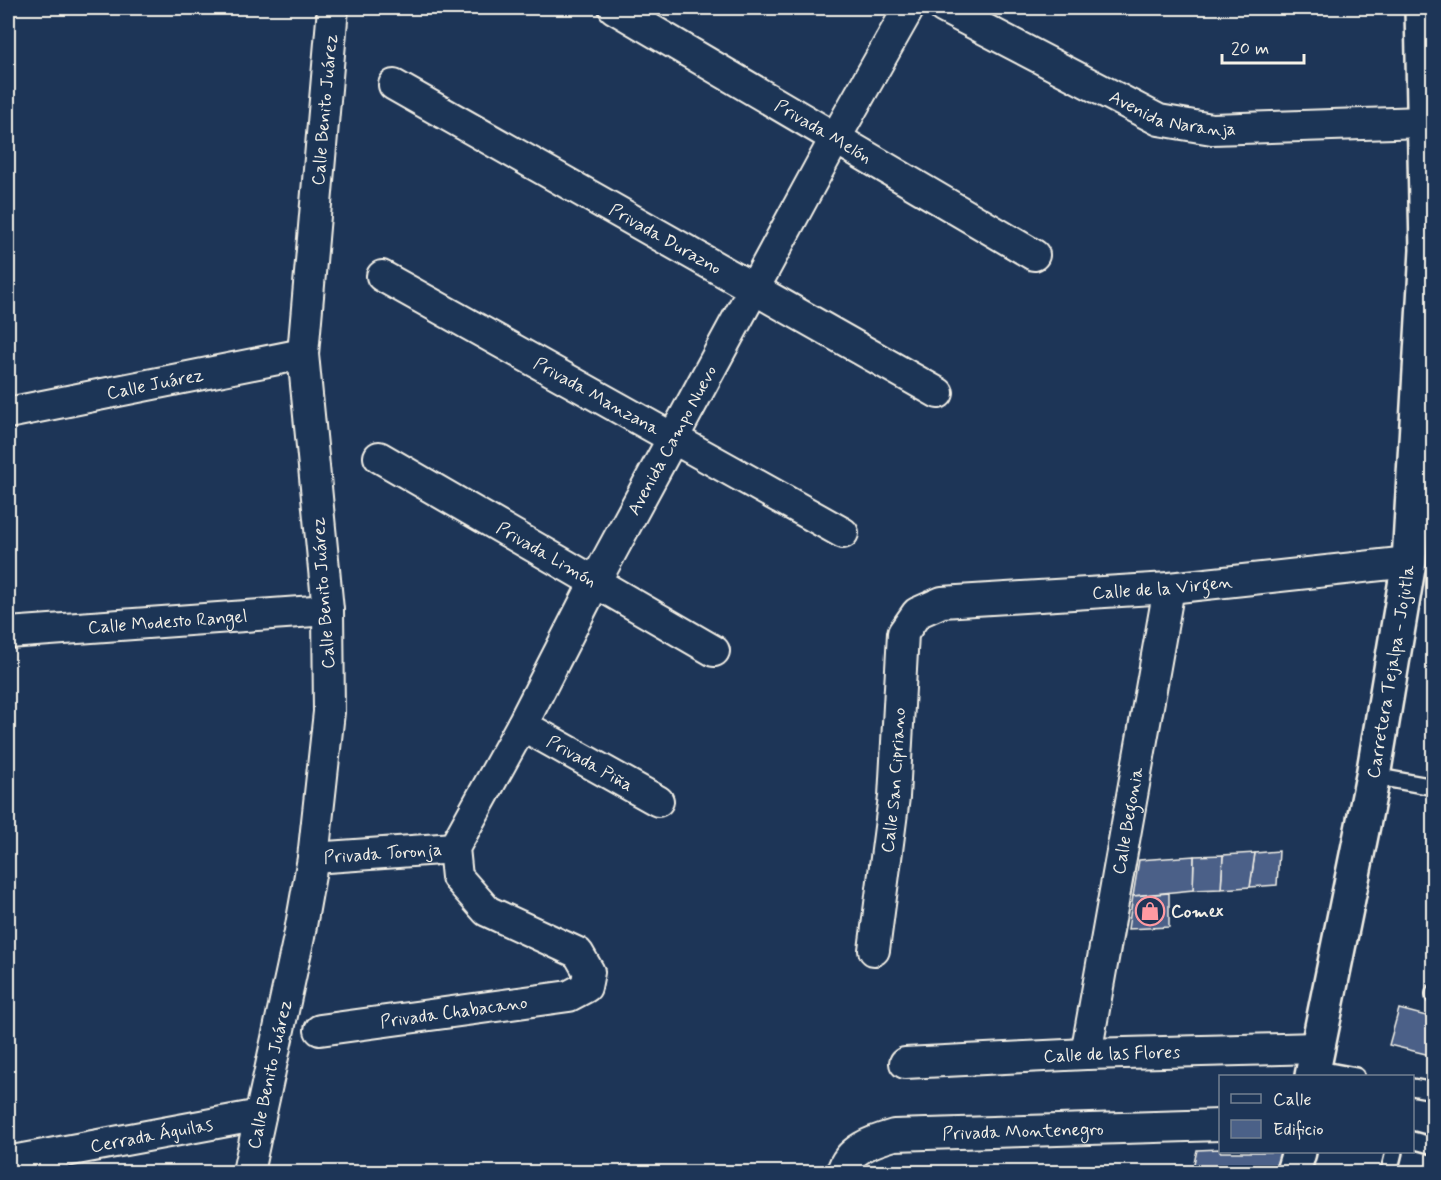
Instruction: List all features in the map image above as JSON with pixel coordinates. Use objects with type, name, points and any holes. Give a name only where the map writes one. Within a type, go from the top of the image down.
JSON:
[{"type":"main road","name":"Carretera Tejalpa - Jojutla","points":[[1314,1064],[1373,776],[1409,562],[1430,249],[1425,122],[1428,44],[1422,8]]},
{"type":"main road","points":[[1293,1173],[1299,1153]]},
{"type":"street","name":"Calle Benito Juárez","points":[[248,1173],[299,937],[313,858],[329,712],[328,610],[303,354],[333,8]]},
{"type":"street","name":"Privada Melón","points":[[614,8],[1034,255]]},
{"type":"street","name":"Avenida Campo Nuevo","points":[[454,848],[836,137],[909,8]]},
{"type":"street","name":"Avenida Naranja","points":[[944,8],[1159,120],[1212,129],[1425,122]]},
{"type":"street","name":"Privada Durazno","points":[[394,85],[938,393]]},
{"type":"street","name":"Privada Manzana","points":[[382,276],[843,533]]},
{"type":"street","name":"Calle Juárez","points":[[8,413],[303,354]]},
{"type":"street","name":"Privada Limón","points":[[379,457],[714,651]]},
{"type":"street","name":"Calle de la Virgen","points":[[917,613],[942,602],[1169,588],[1409,562]]},
{"type":"street","name":"Calle Begonia","points":[[1086,1054],[1169,588]]},
{"type":"street","name":"Calle Modesto Rangel","points":[[8,633],[328,610]]},
{"type":"street","name":"Calle San Cipriano","points":[[874,950],[894,797],[903,633],[917,613]]},
{"type":"street","name":"Privada Piña","points":[[522,725],[658,801]]},
{"type":"street","name":"Privada Toronja","points":[[313,858],[454,848]]},
{"type":"street","name":"Privada Chabacano","points":[[320,1030],[569,996],[586,987],[589,972],[578,953],[487,911],[457,877],[454,848]]},
{"type":"street","name":"Calle de las Flores","points":[[905,1063],[1086,1054],[1314,1064]]},
{"type":"street","name":"Cerrada Águilas","points":[[8,1160],[260,1115]]},
{"type":"street","name":"Privada Montenegro","points":[[842,1173],[845,1163],[867,1144],[894,1135],[1219,1125]]},
{"type":"lane","points":[[1373,776],[1434,787]]},
{"type":"lane","points":[[1314,1064],[1350,1075]]},
{"type":"lane","points":[[1414,1087],[1434,1091]]},
{"type":"lane","points":[[1414,1140],[1434,1146]]},
{"type":"lane","points":[[1389,1173],[1394,1153]]},
{"type":"building","points":[[1279,851],[1277,885],[1250,887],[1255,853]]},
{"type":"building","points":[[1255,853],[1250,887],[1221,889],[1223,855]]},
{"type":"building","points":[[1223,855],[1221,889],[1193,890],[1194,856]]},
{"type":"building","points":[[1194,856],[1193,890],[1133,896],[1139,860]]},
{"type":"building","name":"Comex","points":[[1169,893],[1169,927],[1128,929],[1133,896]]},
{"type":"building","points":[[1399,1009],[1434,1018],[1434,1056],[1389,1045]]},
{"type":"building","points":[[1219,1149],[1219,1153],[1281,1153],[1274,1172],[1192,1172],[1197,1150]]},
{"type":"place","name":"Comex","points":[[1150,911]]}]
